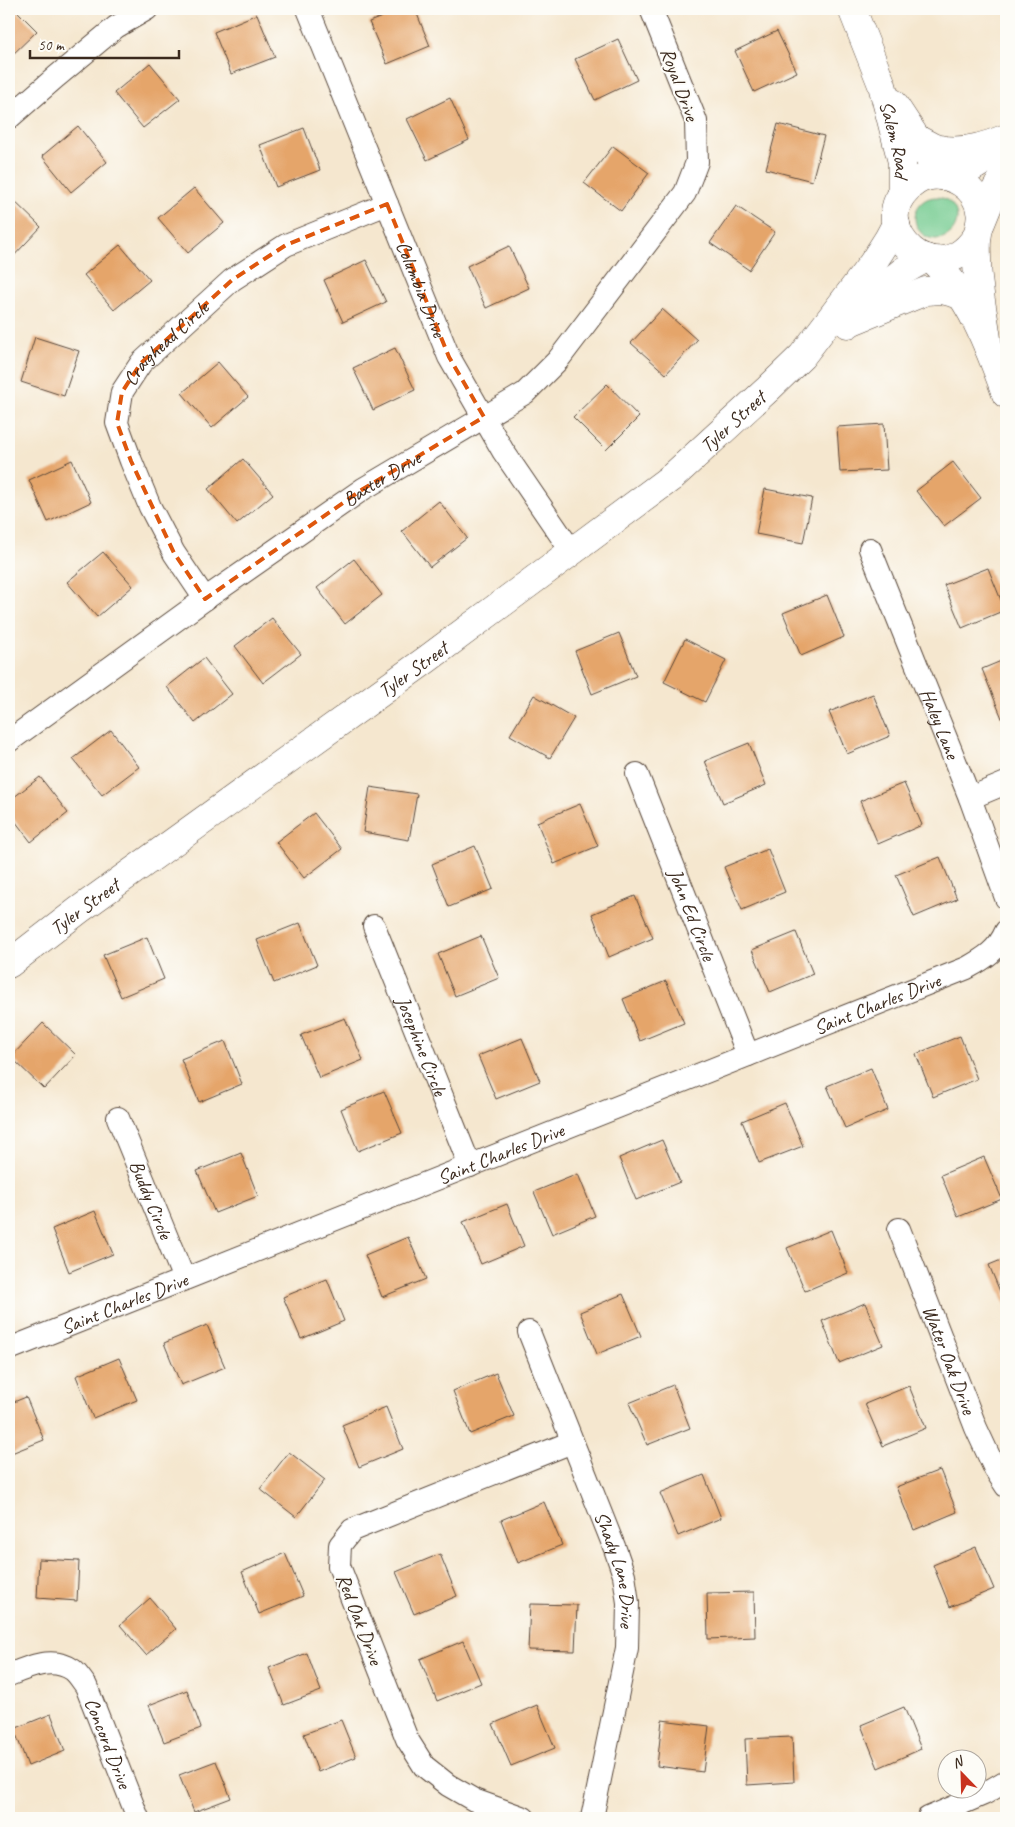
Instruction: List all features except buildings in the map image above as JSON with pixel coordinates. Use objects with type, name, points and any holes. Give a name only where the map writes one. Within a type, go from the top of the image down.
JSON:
[{"type":"street","points":[[9,118],[56,76],[116,27],[147,9]]},
{"type":"street","name":"Columbia Drive","points":[[308,9],[449,357],[502,451],[572,552]]},
{"type":"street","name":"Royal Drive","points":[[651,9],[696,121],[697,162]]},
{"type":"street","name":"Salem Road","points":[[852,9],[882,85],[902,162],[902,194]]},
{"type":"street","name":"Salem Road","points":[[882,85],[918,139],[947,177]]},
{"type":"street","points":[[918,139],[938,149],[954,150],[1006,140]]},
{"type":"street","points":[[1006,140],[996,152],[969,170],[947,177],[925,177],[913,183],[902,194],[896,213],[896,224],[900,237],[908,248],[919,256],[929,259],[946,260],[959,255],[970,246],[992,196],[1006,172]]},
{"type":"street","name":"Baxter Drive","points":[[9,741],[205,599],[363,489],[525,393],[558,360],[685,193],[697,162]]},
{"type":"street","points":[[947,177],[962,183],[971,190],[977,200],[980,211],[978,282],[988,347]]},
{"type":"street","name":"Craighead Circle","points":[[205,599],[174,553],[150,507],[131,461],[117,423],[122,392],[141,362],[232,280],[286,245],[387,204]]},
{"type":"street","name":"Tyler Street","points":[[9,964],[80,910],[418,666],[672,476],[802,356],[872,264],[896,224]]},
{"type":"street","points":[[929,259],[953,282],[961,295],[988,347],[1006,394]]},
{"type":"street","name":"Tyler Street","points":[[802,356],[850,322],[903,271],[929,259]]},
{"type":"street","points":[[850,322],[926,291],[942,290],[961,295]]},
{"type":"street","name":"Haley Lane","points":[[870,549],[970,798],[1006,898]]},
{"type":"street","name":"John Ed Circle","points":[[637,774],[748,1055]]},
{"type":"street","points":[[970,798],[1006,783]]},
{"type":"street","name":"Josephine Circle","points":[[374,926],[470,1166]]},
{"type":"street","name":"Saint Charles Drive","points":[[9,1349],[967,968],[990,955],[1002,941],[1006,931]]},
{"type":"street","name":"Buddy Circle","points":[[118,1118],[184,1279]]},
{"type":"street","name":"Water Oak Drive","points":[[899,1229],[976,1428],[995,1468],[1006,1486]]},
{"type":"street","name":"Shady Lane Drive","points":[[529,1332],[615,1549],[624,1575],[628,1603],[626,1648],[592,1818]]},
{"type":"street","name":"Red Oak Drive","points":[[524,1818],[474,1800],[448,1785],[424,1766],[407,1738],[339,1566],[340,1545],[352,1530],[572,1442]]},
{"type":"street","name":"Concord Drive","points":[[9,1675],[30,1667],[53,1663],[73,1670],[86,1686],[138,1818]]},
{"type":"street","points":[[928,1818],[984,1794],[1006,1781]]},
{"type":"highlighted area","points":[[387,204],[449,357],[484,417],[363,489],[205,599],[174,553],[131,461],[117,423],[122,392],[141,363],[232,280],[286,245]]},
{"type":"green space","points":[[940,197],[948,200],[954,206],[957,218],[954,230],[948,236],[932,239],[924,236],[918,230],[915,214],[918,206],[924,200]]}]
